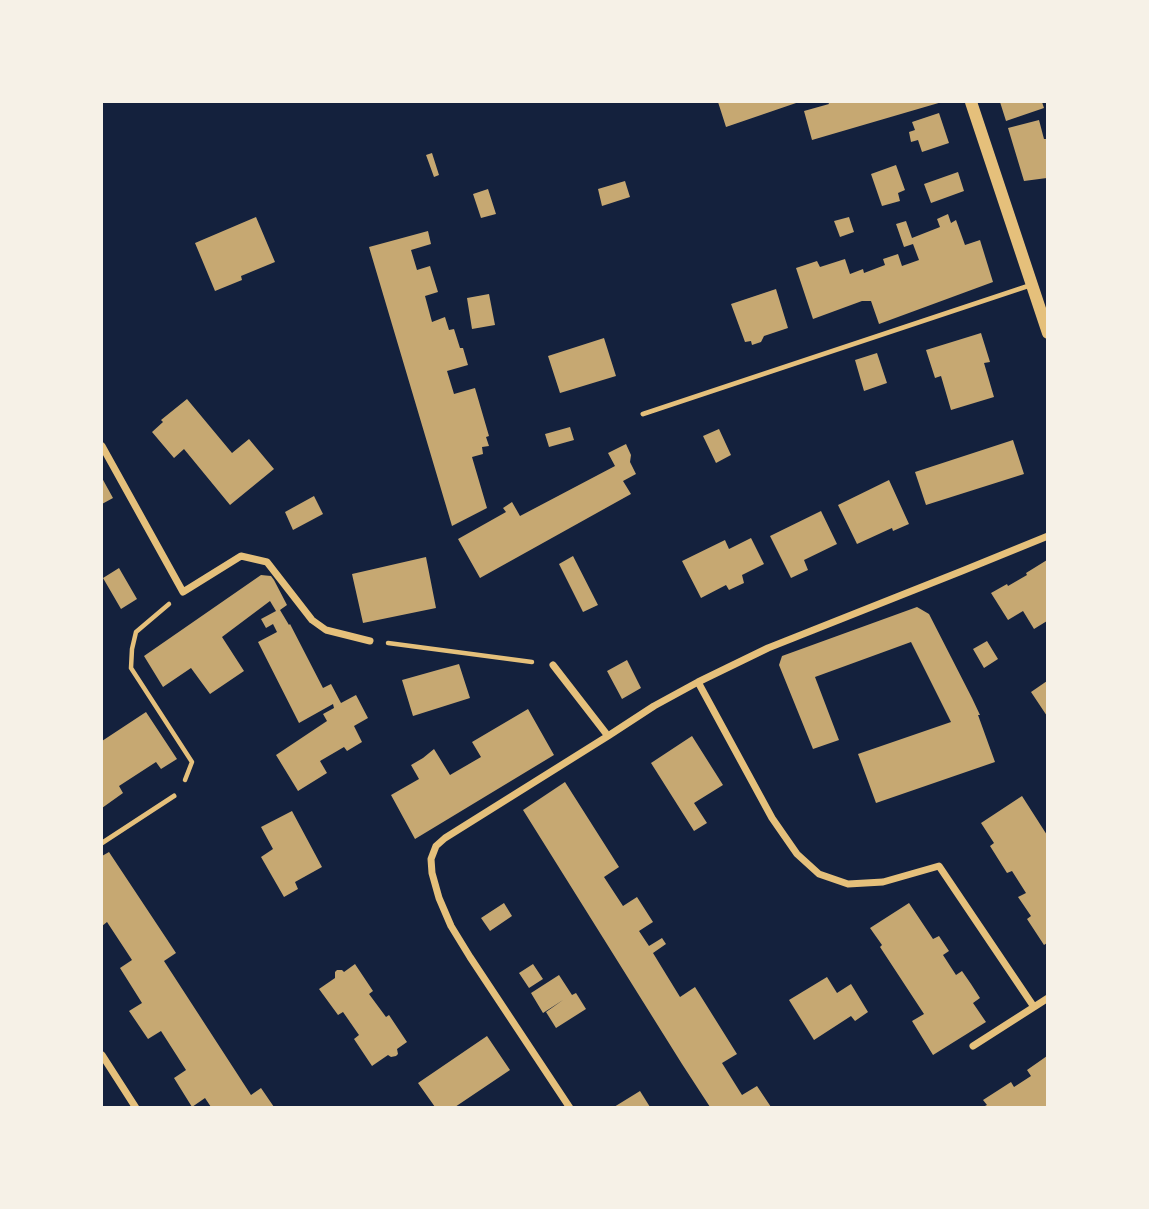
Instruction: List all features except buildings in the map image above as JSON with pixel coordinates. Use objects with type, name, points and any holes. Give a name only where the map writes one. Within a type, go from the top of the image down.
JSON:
[{"type":"street","points":[[971,102],[1048,333]]},
{"type":"street","points":[[102,446],[183,592],[241,556],[267,562],[312,620],[326,630],[370,641]]},
{"type":"street","points":[[570,1108],[451,926],[432,873],[431,859],[436,846],[654,706],[698,682],[768,648],[1048,536]]},
{"type":"street","points":[[553,665],[608,736]]},
{"type":"street","points":[[698,682],[772,818],[797,854],[819,874],[848,884],[883,882],[939,866],[1034,1007]]},
{"type":"street","points":[[973,1046],[1048,998]]},
{"type":"street","points":[[102,1055],[136,1108]]},
{"type":"lane","points":[[643,414],[1031,285]]},
{"type":"lane","points":[[102,843],[174,796]]},
{"type":"path","points":[[174,796],[187,777],[192,762],[131,668],[136,632],[183,592]]},
{"type":"path","points":[[370,641],[553,665]]}]
